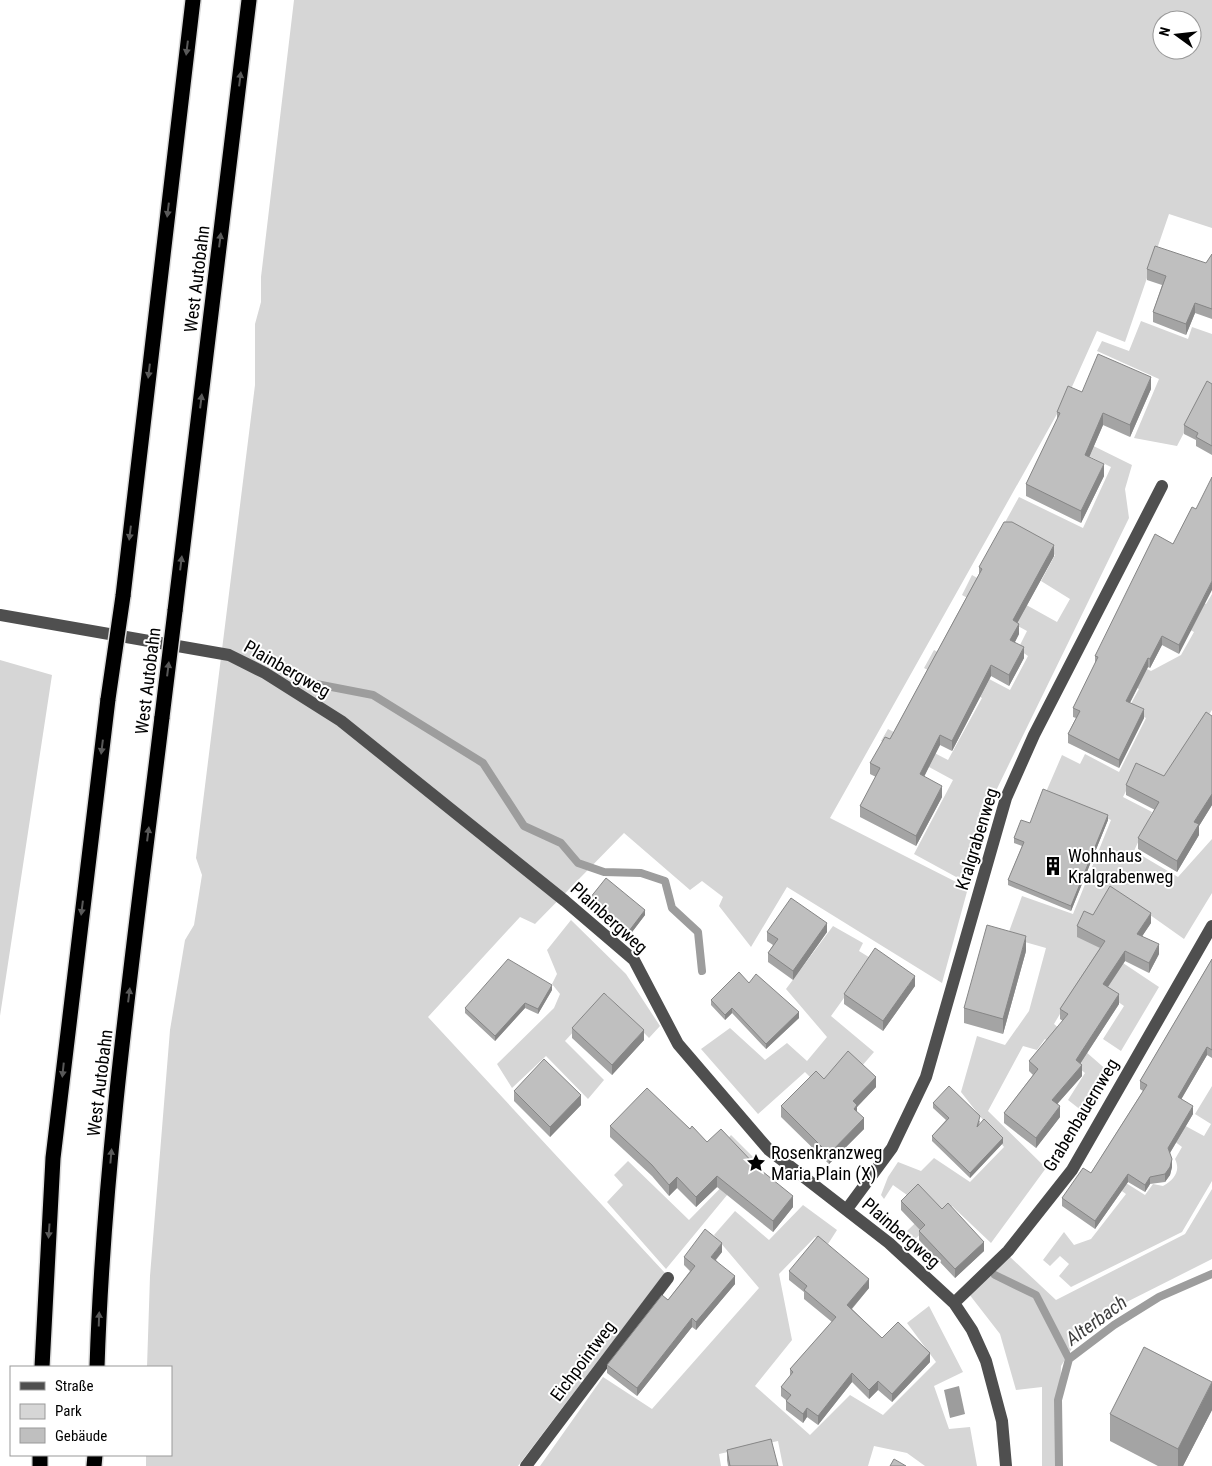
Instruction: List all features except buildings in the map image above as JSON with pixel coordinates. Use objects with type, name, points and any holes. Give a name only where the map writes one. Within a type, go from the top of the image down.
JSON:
[{"type":"highway","name":"West Autobahn","points":[[42,1366],[53,1158],[108,698],[123,596],[193,0]]},
{"type":"highway","name":"West Autobahn","points":[[97,1366],[100,1280],[112,1145],[162,717],[250,0]]},
{"type":"street","name":"Kralgrabenweg","points":[[847,1208],[892,1148],[926,1077],[1006,798],[1034,734],[1162,486]]},
{"type":"street","name":"Plainbergweg","points":[[0,616],[229,655],[265,673],[341,721],[565,901],[634,960],[678,1044],[769,1150],[847,1208],[889,1243],[954,1304],[972,1330],[986,1360],[1002,1421],[1006,1466]]},
{"type":"street","name":"Grabenbauernweg","points":[[954,1304],[1008,1251],[1072,1170],[1212,926]]},
{"type":"street","name":"Eichpointweg","points":[[526,1466],[668,1278]]},
{"type":"green space","points":[[294,0],[1212,0],[1212,228],[1169,214],[1125,342],[1097,331],[1071,389],[830,818],[968,888],[942,983],[787,887],[751,947],[719,906],[723,897],[702,881],[690,890],[624,833],[535,924],[520,917],[428,1017],[665,1273],[518,1466],[146,1466],[146,1456],[172,1456],[172,1366],[147,1366],[150,1276],[170,1030],[185,940],[194,925],[202,875],[196,858],[255,385],[255,324],[261,302],[261,277]]},
{"type":"green space","points":[[1141,321],[1188,339],[1192,327],[1212,334],[1212,386],[1209,385],[1177,446],[1134,438],[1159,379],[1097,351],[1102,341],[1129,351]]},
{"type":"green space","points":[[1057,428],[1132,465],[1125,489],[1129,518],[991,801],[969,884],[914,854],[953,780],[881,741],[888,729],[948,760],[982,698],[924,668],[934,650],[1010,690],[1028,656],[1018,649],[1027,631],[962,595],[972,575],[1057,622],[1070,599],[1041,581],[1055,555],[1003,526],[1019,497],[1083,528],[1111,467],[1050,437]]},
{"type":"green space","points":[[1168,586],[1206,604],[1212,594],[1212,710],[1163,785],[1136,771],[1123,797],[1152,812],[1134,851],[1178,877],[1212,839],[1212,893],[1184,939],[1112,888],[1081,935],[1159,987],[1121,1051],[1103,1039],[1124,1006],[1082,977],[1054,1024],[1109,1072],[1086,1114],[1068,1100],[1085,1073],[1045,1039],[1037,1050],[1023,1046],[988,1111],[1046,1168],[991,1243],[952,1206],[915,1239],[907,1231],[934,1205],[907,1195],[893,1185],[884,1199],[881,1195],[888,1177],[898,1162],[921,1171],[934,1158],[970,1182],[1004,1147],[961,1092],[977,1036],[1005,1045],[1029,1011],[1046,948],[1007,937],[1022,896],[1073,914],[1111,820],[1046,792],[1062,755],[1080,764],[1085,754],[1119,772],[1146,718],[1128,709],[1139,689],[1120,679],[1129,660],[1151,671],[1181,655],[1194,632],[1156,611]]},
{"type":"green space","points":[[0,660],[52,675],[0,1016]]},
{"type":"green space","points":[[571,920],[626,974],[660,1026],[649,1038],[607,995],[565,1041],[604,1080],[588,1099],[546,1056],[512,1088],[497,1064],[554,1008],[560,994],[552,984],[557,974],[547,950]]},
{"type":"green space","points":[[833,926],[863,943],[859,951],[872,959],[831,1016],[874,1052],[861,1067],[822,1084],[813,1080],[805,1072],[758,1114],[701,1049],[730,1028],[765,1060],[787,1043],[807,1061],[827,1037],[786,989]]},
{"type":"green space","points":[[1212,1086],[1212,1181],[1182,1232],[1071,1287],[1059,1276],[1069,1264],[1060,1256],[1050,1266],[1043,1260],[1064,1232],[1074,1245],[1091,1239],[1126,1194],[1105,1179],[1110,1173],[1145,1195],[1153,1184],[1163,1186],[1170,1181],[1177,1171],[1175,1159],[1182,1147],[1170,1138],[1180,1123],[1204,1136],[1211,1124],[1195,1114]]},
{"type":"green space","points":[[731,1135],[756,1160],[666,1269],[607,1202],[623,1185],[614,1175],[628,1161],[689,1220],[746,1162],[726,1141]]},
{"type":"green space","points":[[1212,1189],[1212,1259],[1089,1321],[1061,1366],[1057,1466],[1042,1466],[1042,1387],[1016,1390],[1000,1334],[969,1294],[1008,1255],[1056,1300],[1185,1234]]},
{"type":"green space","points":[[803,1205],[837,1230],[828,1244],[815,1237],[779,1274],[792,1340],[755,1386],[810,1435],[850,1395],[883,1415],[936,1362],[907,1323],[929,1306],[963,1372],[934,1386],[949,1429],[970,1427],[977,1466],[925,1466],[907,1453],[874,1446],[868,1466],[783,1466],[778,1441],[719,1454],[721,1466],[540,1466],[603,1377],[652,1409],[759,1288],[714,1235],[735,1211],[769,1240]]},
{"type":"shaded area","points":[[959,1386],[965,1414],[950,1418],[944,1390]]},
{"type":"waterway","points":[[267,657],[311,683],[373,695],[483,763],[524,826],[561,843],[578,863],[604,872],[641,873],[665,881],[672,908],[698,932],[702,971]]},
{"type":"waterway","name":"Alterbach","points":[[1059,1466],[1058,1400],[1069,1359],[1114,1325],[1159,1297],[1212,1274]]},
{"type":"waterway","points":[[995,1275],[1036,1295],[1069,1359]]},
{"type":"place","name":"Wohnhaus Kralgrabenweg","points":[[1053,866]]},
{"type":"place","name":"Rosenkranzweg Maria Plain (X)","points":[[756,1163]]}]
